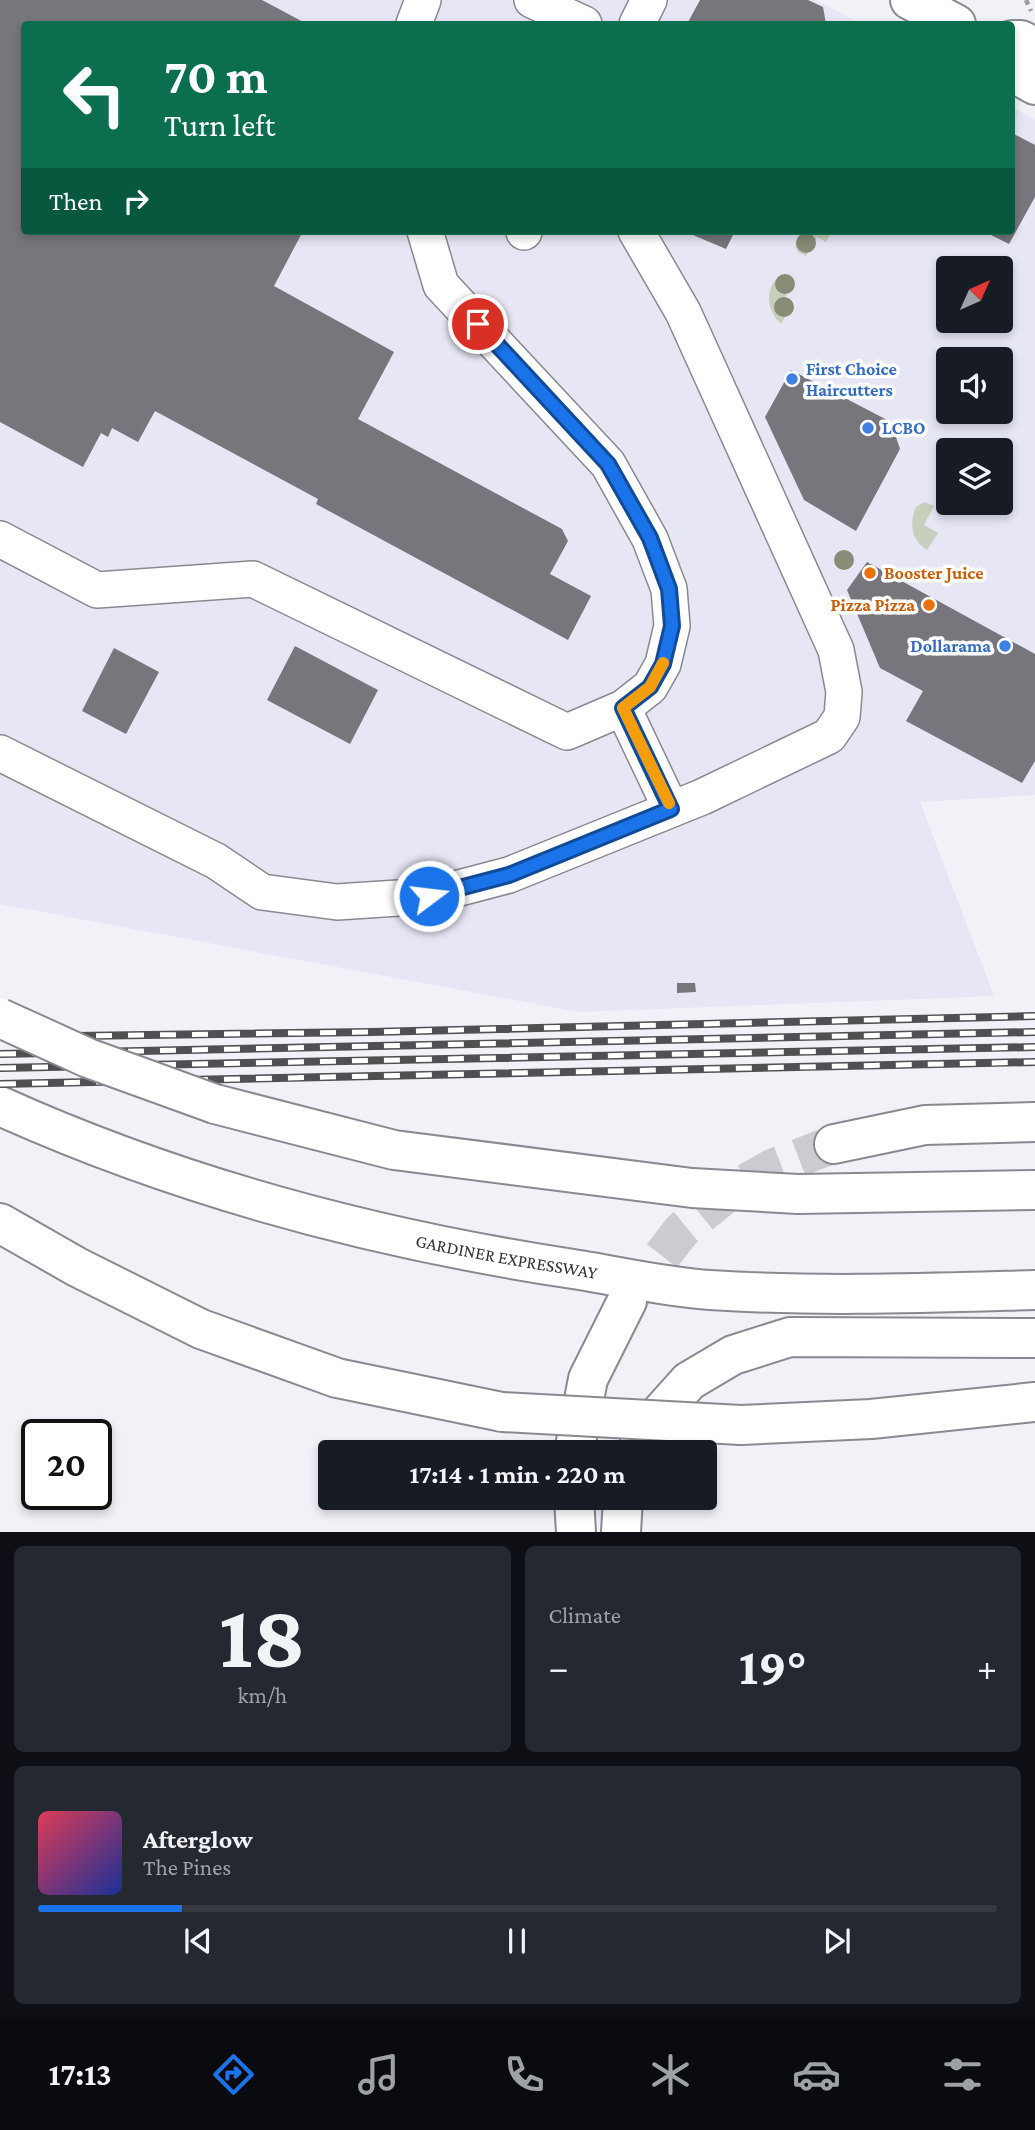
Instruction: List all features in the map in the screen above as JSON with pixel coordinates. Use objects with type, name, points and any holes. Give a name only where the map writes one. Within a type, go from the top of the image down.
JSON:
[{"type":"main road","points":[[1015,74],[1035,85]]},
{"type":"main road","points":[[0,1018],[88,1058],[215,1104],[394,1150],[692,1188],[798,1194],[1035,1190]]},
{"type":"main road","name":"GARDINER EXPRESSWAY","points":[[0,1106],[67,1136],[166,1173],[342,1225],[508,1259],[706,1290],[813,1295],[1035,1290]]},
{"type":"main road","points":[[834,1144],[925,1125],[1035,1122]]},
{"type":"main road","points":[[0,1223],[77,1268],[201,1329],[337,1378],[502,1412],[741,1425],[871,1419],[1035,1402]]},
{"type":"main road","points":[[576,1440],[588,1379],[627,1301]]},
{"type":"main road","points":[[643,1440],[655,1419],[689,1381],[733,1355],[790,1337],[1035,1338]]},
{"type":"main road","points":[[575,1510],[576,1531]]},
{"type":"main road","points":[[621,1531],[622,1510]]},
{"type":"lane","points":[[415,21],[423,0]]},
{"type":"lane","points":[[638,21],[649,0]]},
{"type":"lane","points":[[0,539],[97,590],[253,579],[567,732],[623,708],[650,687],[663,664],[672,626],[669,589],[650,538],[608,464],[441,285],[426,235]]},
{"type":"lane","points":[[0,753],[216,861],[262,891],[337,902],[429,896],[509,875],[702,797],[829,736],[842,717],[844,692],[836,650],[695,337],[638,235]]},
{"type":"lane","points":[[623,708],[671,809]]},
{"type":"path","points":[[1026,0],[1026,33]]},
{"type":"path","points":[[1026,33],[1035,5]]},
{"type":"shaded area","points":[[0,0],[816,0],[855,21],[21,21],[21,235],[1015,235],[1015,109],[1035,120],[1035,795],[920,802],[994,996],[579,1012],[0,904]]},
{"type":"green space","points":[[801,235],[830,235],[826,242],[817,237],[806,256],[798,252]]},
{"type":"green space","points":[[779,277],[789,278],[793,283],[783,301],[792,305],[781,324],[769,301],[771,288]]},
{"type":"green space","points":[[924,502],[934,506],[924,525],[938,533],[927,550],[915,536],[912,525],[916,507]]},
{"type":"building","points":[[0,0],[262,0],[301,21],[21,21],[21,235],[301,235],[274,286],[394,352],[358,419],[562,529],[568,541],[550,574],[591,596],[568,640],[316,504],[318,499],[155,411],[138,442],[112,428],[108,437],[101,433],[83,467],[0,422]]},
{"type":"building","points":[[700,0],[808,0],[823,7],[825,21],[689,21]]},
{"type":"building","points":[[1015,135],[1035,145],[1035,197],[1015,233]]},
{"type":"building","points":[[693,235],[733,235],[726,249]]},
{"type":"building","points":[[991,235],[1014,235],[1009,244]]},
{"type":"building","points":[[791,370],[891,422],[900,449],[856,531],[804,500],[765,417]]},
{"type":"building","points":[[867,562],[1035,654],[1035,761],[1022,783],[906,721],[923,691],[880,668],[847,590]]},
{"type":"building","points":[[295,646],[378,690],[350,744],[267,700]]},
{"type":"building","points":[[114,648],[159,672],[126,734],[82,711]]},
{"type":"building","points":[[677,983],[695,983],[696,992],[677,993]]},
{"type":"tunnel","points":[[627,1301],[682,1230],[726,1194],[772,1168],[834,1144]]},
{"type":"railway","points":[[0,1037],[371,1032],[1035,1016]]},
{"type":"railway","points":[[0,1054],[1035,1032]]},
{"type":"railway","points":[[0,1068],[1035,1047]]},
{"type":"railway","points":[[0,1084],[1035,1062]]},
{"type":"slow traffic","points":[[663,663],[650,687],[623,708],[669,803]]},
{"type":"place","name":"First Choice Haircutters","points":[[792,379]]},
{"type":"place","name":"LCBO","points":[[868,428]]},
{"type":"place","name":"Booster Juice","points":[[870,573]]},
{"type":"place","name":"Pizza Pizza","points":[[929,605]]},
{"type":"place","name":"Dollarama","points":[[1005,646]]},
{"type":"route","points":[[429,896],[509,875],[671,809],[623,708],[650,687],[663,664],[672,626],[669,589],[650,538],[608,464],[478,324]]}]
